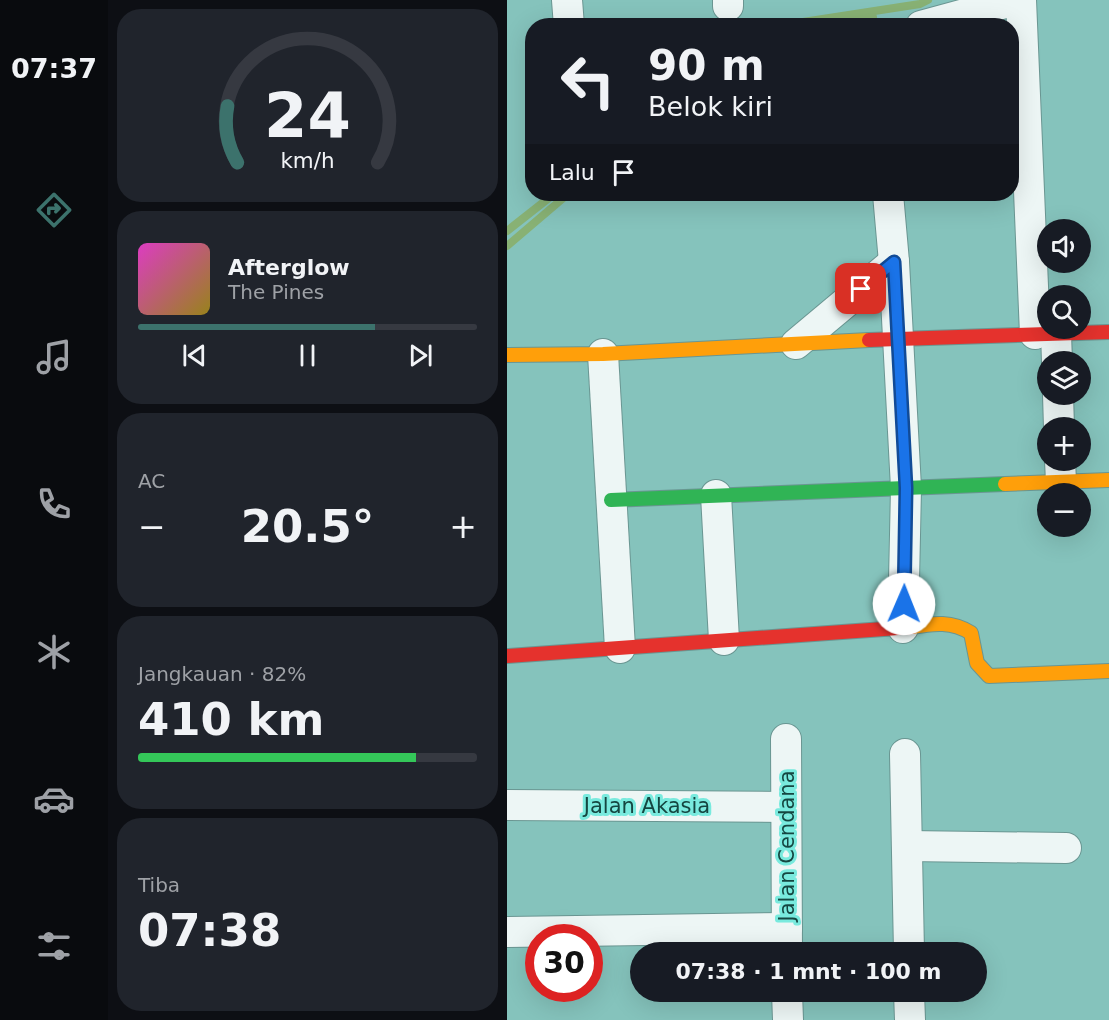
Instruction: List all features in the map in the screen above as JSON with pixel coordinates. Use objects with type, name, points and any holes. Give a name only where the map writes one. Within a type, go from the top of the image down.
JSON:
[{"type":"street","points":[[567,0],[568,18]]},
{"type":"street","points":[[950,18],[1016,0]]},
{"type":"street","points":[[1021,0],[1049,343]]},
{"type":"street","points":[[889,201],[906,488],[903,628]]},
{"type":"street","points":[[796,344],[894,262]]},
{"type":"street","points":[[507,355],[603,354],[898,338],[1049,343],[1109,332]]},
{"type":"street","points":[[603,354],[620,648]]},
{"type":"street","points":[[611,500],[906,488],[1060,471],[1109,480]]},
{"type":"street","points":[[715,495],[725,640]]},
{"type":"street","points":[[507,656],[903,628],[951,622],[971,633],[973,660],[980,670],[989,676],[1109,671]]},
{"type":"street","name":"Jalan Cendana","points":[[786,739],[787,940]]},
{"type":"street","points":[[905,754],[909,942]]},
{"type":"street","name":"Jalan Akasia","points":[[507,805],[786,807]]},
{"type":"street","points":[[907,846],[1066,848]]},
{"type":"street","points":[[507,932],[787,940]]},
{"type":"street","points":[[787,1002],[788,1020]]},
{"type":"street","points":[[909,1002],[910,1020]]},
{"type":"waterway","points":[[829,18],[920,4],[928,0]]},
{"type":"waterway","points":[[868,18],[873,17]]},
{"type":"waterway","points":[[507,231],[545,201]]},
{"type":"waterway","points":[[507,246],[560,201]]},
{"type":"traffic: fast","points":[[611,500],[1005,484]]},
{"type":"traffic: slow","points":[[507,355],[603,354],[869,340]]},
{"type":"traffic: slow","points":[[1005,484],[1109,480]]},
{"type":"traffic: slow","points":[[912,627],[943,624],[957,626],[971,633],[977,663],[989,676],[1109,671]]},
{"type":"traffic: jam","points":[[869,340],[1109,332]]},
{"type":"traffic: jam","points":[[507,656],[912,627]]},
{"type":"route","points":[[861,289],[894,262],[906,488],[904,604]]}]
